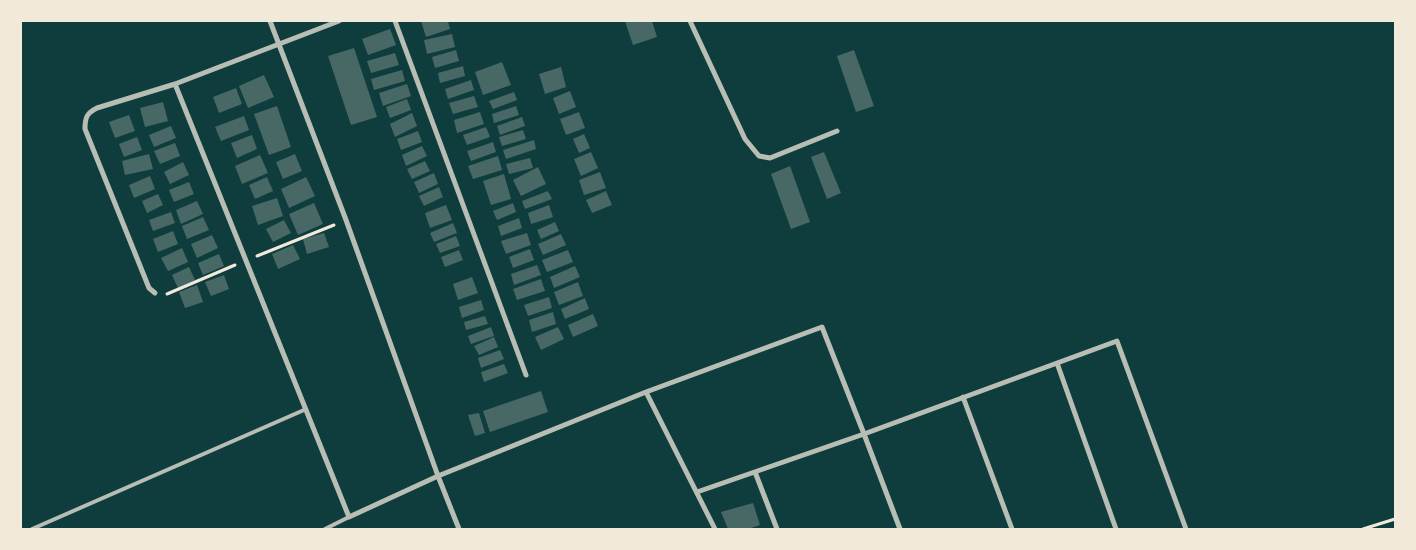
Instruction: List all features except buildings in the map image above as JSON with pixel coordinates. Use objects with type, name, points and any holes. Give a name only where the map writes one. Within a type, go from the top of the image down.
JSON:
[{"type":"street","points":[[270,21],[346,220],[438,476],[459,529]]},
{"type":"street","points":[[155,293],[149,288],[85,129],[85,118],[89,112],[176,84],[339,21]]},
{"type":"street","points":[[395,21],[526,375]]},
{"type":"street","points":[[690,21],[745,139],[759,156],[770,158],[836,131]]},
{"type":"street","points":[[176,84],[304,410],[349,517],[438,476],[646,392],[822,327],[900,529]]},
{"type":"street","points":[[696,492],[864,434],[1117,341],[1186,529]]},
{"type":"street","points":[[1057,363],[1116,529]]},
{"type":"street","points":[[646,392],[715,529]]},
{"type":"street","points":[[963,397],[1012,529]]},
{"type":"street","points":[[755,472],[777,529]]},
{"type":"lane","points":[[32,529],[304,410]]},
{"type":"lane","points":[[325,529],[349,517]]},
{"type":"path","points":[[1363,529],[1395,519]]}]
